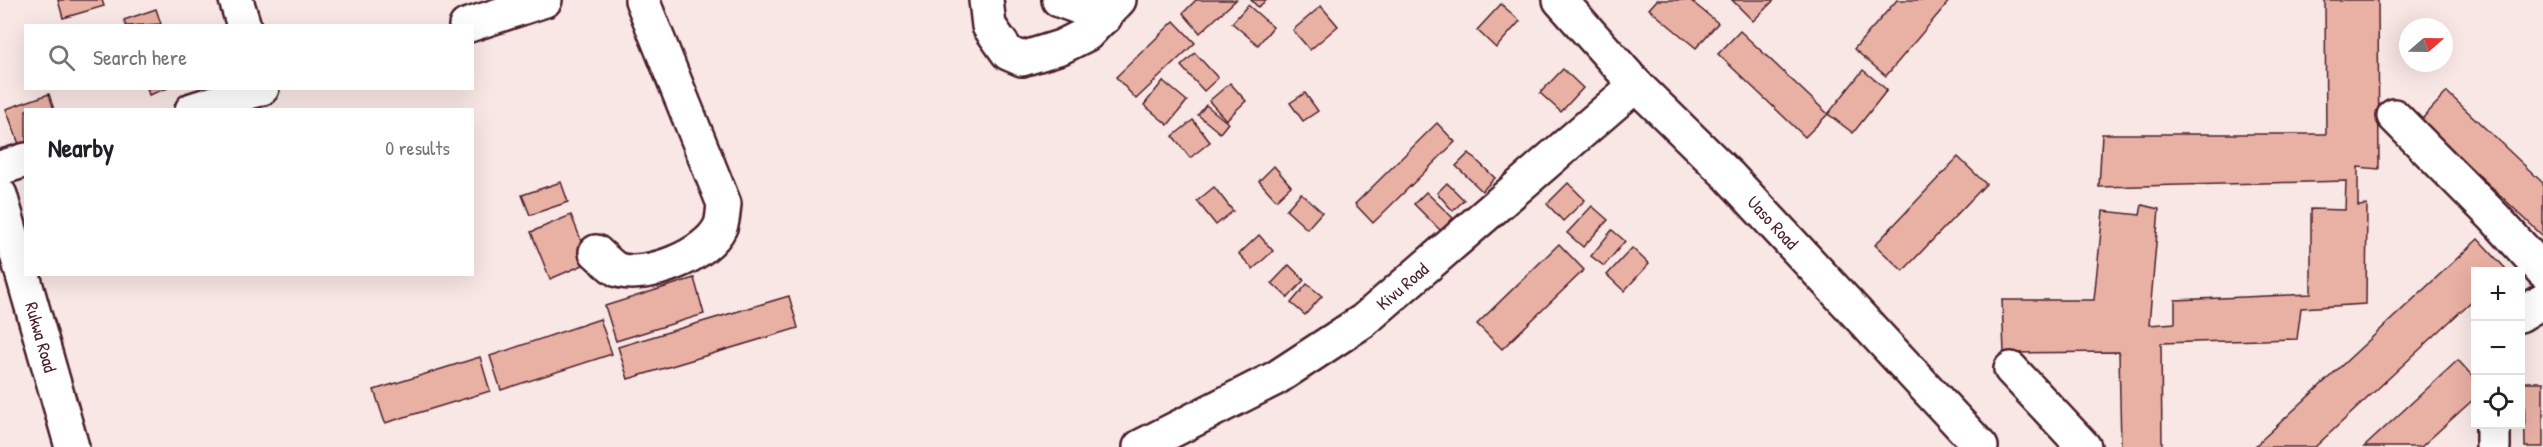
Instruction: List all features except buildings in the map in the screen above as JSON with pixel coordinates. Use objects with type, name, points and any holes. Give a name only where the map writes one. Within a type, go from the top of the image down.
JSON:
[{"type":"street","points":[[236,0],[243,24]]},
{"type":"street","points":[[472,24],[545,0]]},
{"type":"street","points":[[596,252],[617,270],[641,272],[700,251],[720,227],[724,204],[642,0]]},
{"type":"street","points":[[986,0],[989,26],[1008,54],[1022,58],[1075,41],[1087,34],[1112,8]]},
{"type":"street","points":[[1059,0],[1112,8]]},
{"type":"street","name":"Uaso Road","points":[[1560,0],[1636,85],[1729,176],[1981,447]]},
{"type":"street","name":"Kivu Road","points":[[1140,447],[1276,378],[1363,321],[1636,85]]},
{"type":"street","points":[[198,108],[256,90]]},
{"type":"street","points":[[2394,116],[2494,217],[2543,272]]},
{"type":"street","points":[[0,168],[24,161]]},
{"type":"street","name":"Rukwa Road","points":[[0,195],[72,447]]},
{"type":"street","points":[[2525,312],[2543,301]]},
{"type":"street","points":[[2011,369],[2084,447]]},
{"type":"street","points":[[2493,429],[2493,447]]}]
